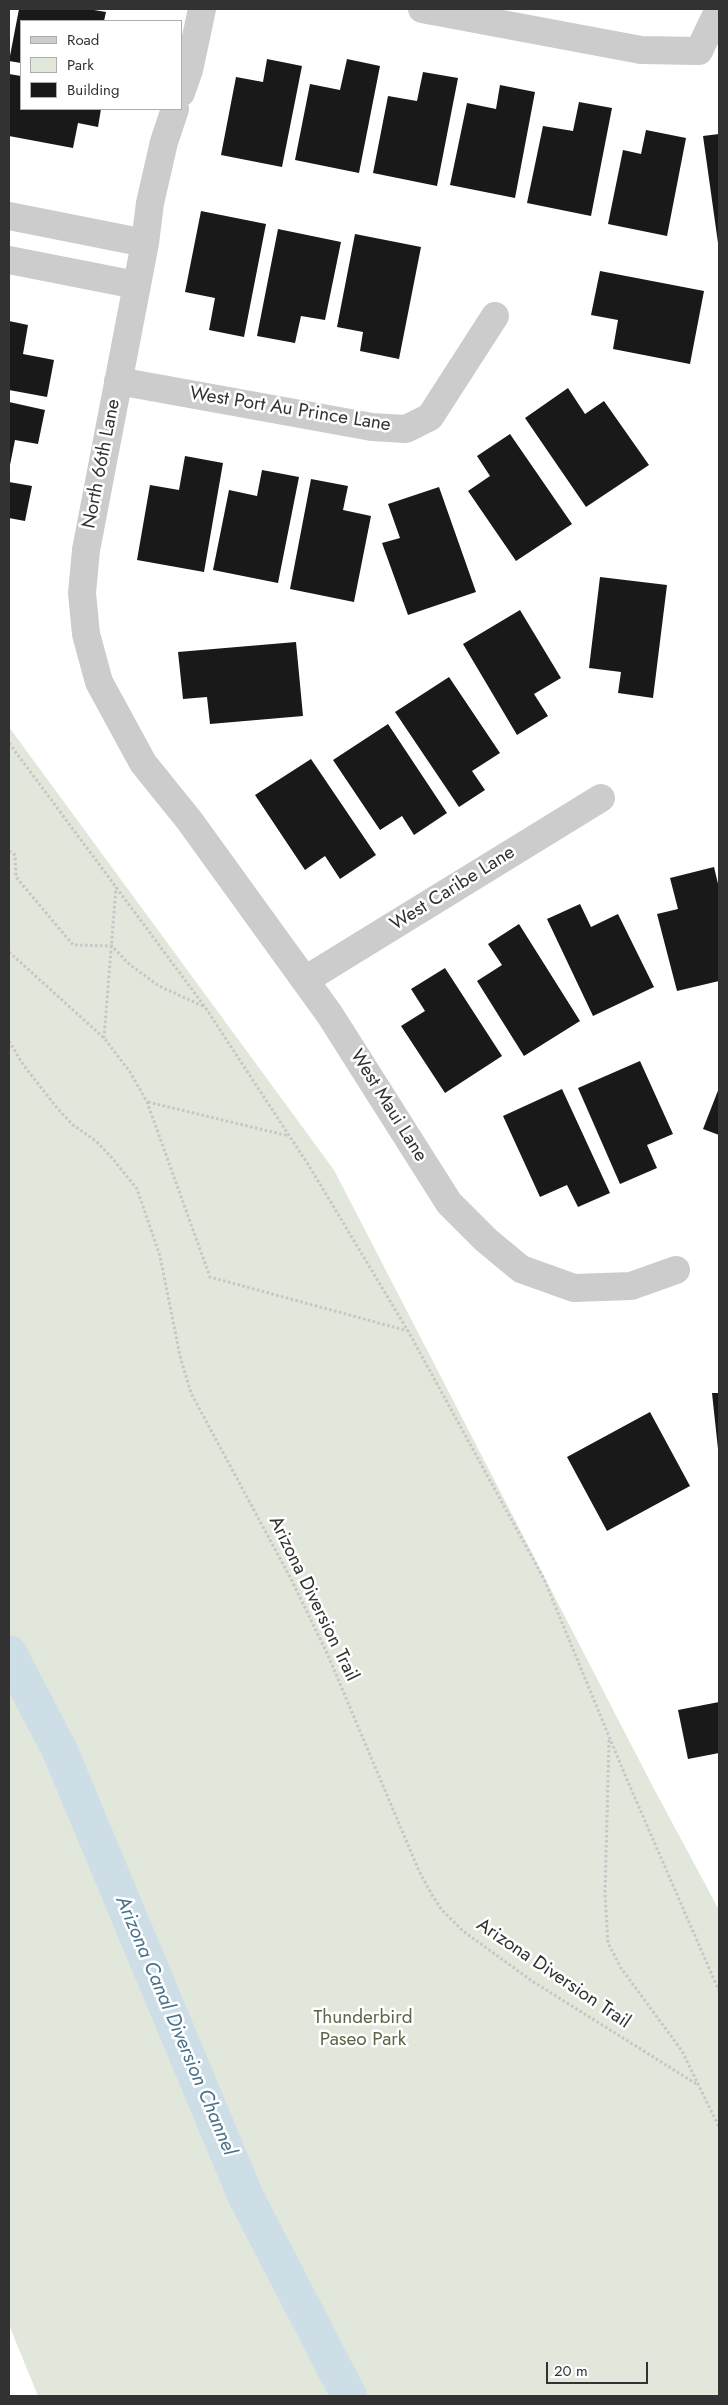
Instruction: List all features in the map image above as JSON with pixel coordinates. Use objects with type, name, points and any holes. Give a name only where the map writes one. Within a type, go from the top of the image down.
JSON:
[{"type":"street","points":[[182,89],[189,70],[202,9]]},
{"type":"street","points":[[422,9],[641,50],[698,51],[719,10]]},
{"type":"street","name":"North 66th Lane","points":[[173,801],[143,763],[99,682],[86,634],[82,593],[86,550],[156,177],[164,142],[176,110]]},
{"type":"street","points":[[9,216],[145,243]]},
{"type":"street","points":[[9,260],[136,285]]},
{"type":"street","name":"West Port Au Prince Lane","points":[[118,381],[372,427],[406,429],[430,417],[495,316]]},
{"type":"street","name":"West Caribe Lane","points":[[305,980],[601,798]]},
{"type":"street","name":"West Maui Lane","points":[[173,801],[336,1024],[449,1203],[486,1240],[522,1269],[574,1288],[631,1286],[676,1270]]},
{"type":"path","name":"Arizona Diversion Trail","points":[[9,743],[93,859],[116,886],[174,968],[205,1007],[289,1136],[408,1331],[544,1579],[609,1736],[719,1991]]},
{"type":"path","points":[[9,851],[15,854],[16,877],[73,945],[112,946],[130,964],[159,986],[205,1007]]},
{"type":"path","points":[[104,1038],[116,886]]},
{"type":"path","points":[[9,952],[104,1038],[130,1072],[147,1102],[210,1276],[408,1331]]},
{"type":"path","name":"Arizona Diversion Trail","points":[[9,1041],[22,1063],[57,1108],[73,1125],[96,1141],[107,1152],[137,1189],[160,1256],[180,1356],[191,1393],[292,1579],[326,1653],[419,1871],[437,1903],[464,1931],[532,1981],[698,2085]]},
{"type":"path","points":[[147,1102],[289,1136]]},
{"type":"path","name":"Arizona Diversion Trail","points":[[609,1736],[604,1894],[608,1943],[621,1968],[682,2052],[719,2128]]},
{"type":"green space","name":"Thunderbird Paseo Park","points":[[9,727],[334,1170],[652,1785],[719,1910],[719,2396],[38,2396],[9,2325]]},
{"type":"building","points":[[19,9],[88,9],[106,12],[104,20],[20,20],[20,63],[9,61]]},
{"type":"building","points":[[267,59],[302,66],[282,167],[221,155],[236,77],[263,82]]},
{"type":"building","points":[[347,59],[380,66],[359,173],[295,160],[310,84],[340,90]]},
{"type":"building","points":[[423,72],[458,78],[437,186],[373,173],[388,96],[417,101]]},
{"type":"building","points":[[9,74],[20,76],[20,110],[101,110],[98,127],[78,123],[73,148],[9,136]]},
{"type":"building","points":[[500,85],[535,92],[515,198],[450,185],[467,103],[496,109]]},
{"type":"building","points":[[579,102],[612,108],[591,216],[527,203],[543,126],[573,131]]},
{"type":"building","points":[[646,130],[686,138],[667,236],[608,224],[623,150],[641,154]]},
{"type":"building","points":[[719,134],[719,243],[718,243],[703,136]]},
{"type":"building","points":[[201,211],[266,224],[244,337],[209,330],[215,298],[185,292]]},
{"type":"building","points":[[278,229],[341,242],[325,320],[301,316],[295,343],[257,336]]},
{"type":"building","points":[[355,234],[421,247],[399,359],[360,351],[363,332],[337,327]]},
{"type":"building","points":[[600,271],[704,291],[690,364],[613,349],[618,320],[591,315]]},
{"type":"building","points":[[9,321],[28,325],[23,354],[54,360],[47,397],[9,390]]},
{"type":"building","points":[[568,388],[585,414],[604,401],[649,465],[586,507],[525,418]]},
{"type":"building","points":[[9,402],[45,410],[38,444],[15,440],[10,465]]},
{"type":"building","points":[[510,434],[572,524],[516,561],[468,491],[490,476],[477,456]]},
{"type":"building","points":[[185,456],[223,463],[204,572],[137,560],[150,485],[179,490]]},
{"type":"building","points":[[262,470],[299,477],[278,583],[213,570],[229,490],[257,496]]},
{"type":"building","points":[[311,479],[348,486],[343,510],[371,516],[354,602],[290,589]]},
{"type":"building","points":[[9,482],[32,486],[25,521],[9,518]]},
{"type":"building","points":[[439,487],[476,592],[408,615],[382,543],[400,538],[388,504]]},
{"type":"building","points":[[600,577],[667,585],[653,698],[618,693],[621,672],[589,668]]},
{"type":"building","points":[[520,610],[561,678],[534,694],[548,716],[517,735],[463,644]]},
{"type":"building","points":[[296,642],[303,716],[210,724],[207,697],[183,699],[178,652]]},
{"type":"building","points":[[449,677],[500,753],[472,771],[485,790],[459,807],[395,712]]},
{"type":"building","points":[[388,724],[447,813],[414,835],[402,816],[380,830],[333,760]]},
{"type":"building","points":[[311,759],[376,855],[340,879],[325,856],[305,870],[255,795]]},
{"type":"building","points":[[714,867],[719,888],[719,981],[677,991],[657,914],[678,909],[670,878]]},
{"type":"building","points":[[580,904],[591,927],[618,914],[654,987],[593,1016],[547,919]]},
{"type":"building","points":[[519,924],[580,1021],[524,1056],[477,981],[502,965],[488,944]]},
{"type":"building","points":[[445,968],[502,1056],[445,1093],[401,1026],[425,1011],[411,989]]},
{"type":"building","points":[[640,1061],[673,1134],[647,1145],[657,1168],[620,1184],[578,1088]]},
{"type":"building","points":[[719,1088],[719,1135],[703,1129]]},
{"type":"building","points":[[562,1089],[610,1193],[578,1207],[567,1185],[540,1197],[503,1116]]},
{"type":"building","points":[[712,1393],[719,1393],[719,1449],[718,1449]]},
{"type":"building","points":[[650,1412],[690,1486],[607,1531],[567,1457]]},
{"type":"building","points":[[719,1702],[719,1753],[688,1759],[678,1710]]},
{"type":"waterway","name":"Arizona Canal Diversion Channel","points":[[9,1653],[60,1751],[246,2197],[349,2396]]}]
